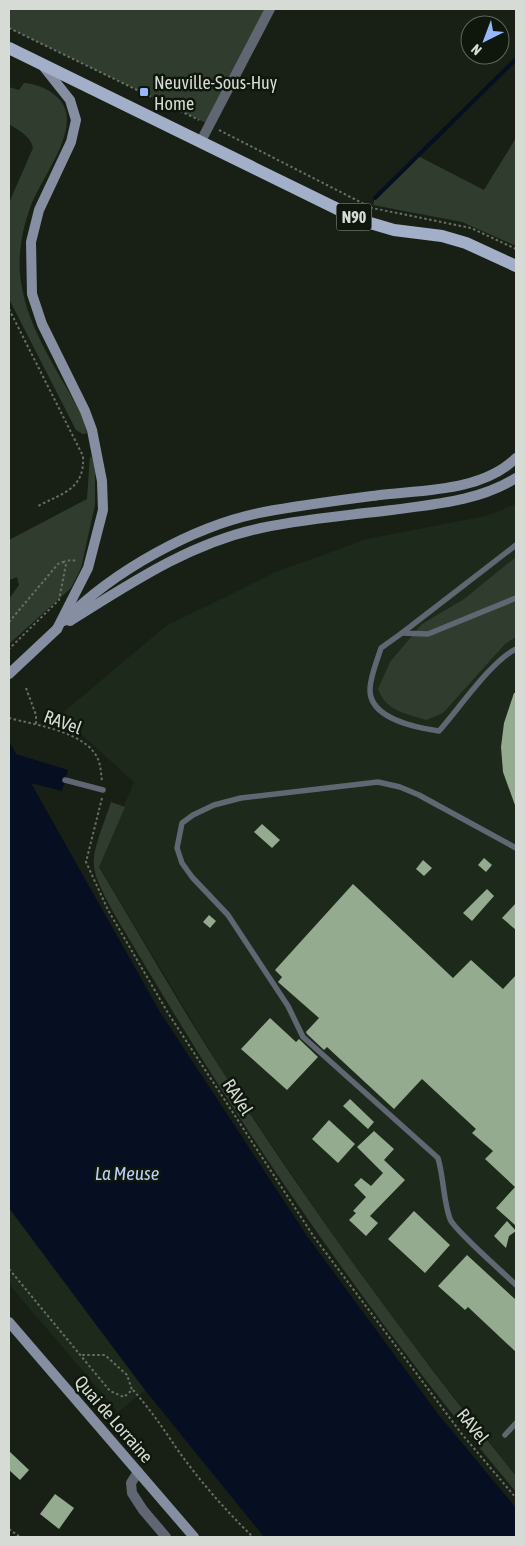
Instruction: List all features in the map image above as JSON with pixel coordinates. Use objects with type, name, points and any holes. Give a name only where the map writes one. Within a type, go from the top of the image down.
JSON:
[{"type":"main road","name":"N90","points":[[9,48],[360,220],[394,230],[442,236],[466,243],[516,266]]},
{"type":"main road","points":[[42,64],[70,100],[76,120],[71,142],[39,210],[30,242],[32,294],[42,324],[85,411],[98,449],[103,510],[89,565],[56,629]]},
{"type":"main road","points":[[9,674],[92,595],[136,566],[182,540],[214,526],[263,512],[454,486],[490,475],[516,458]]},
{"type":"main road","points":[[56,629],[164,564],[206,545],[260,529],[443,504],[485,494],[516,478]]},
{"type":"main road","name":"Quai de Lorraine","points":[[9,1322],[194,1537]]},
{"type":"street","points":[[201,141],[270,9]]},
{"type":"street","points":[[138,1472],[131,1484],[132,1493],[166,1537]]},
{"type":"lane","points":[[516,545],[381,648],[370,691],[378,709],[410,726],[439,731],[485,677],[516,649]]},
{"type":"lane","points":[[402,633],[428,634],[516,598]]},
{"type":"lane","points":[[65,780],[104,790]]},
{"type":"lane","points":[[516,848],[419,795],[400,787],[378,782],[241,798],[214,805],[193,815],[182,823],[177,848],[182,863],[192,877],[228,915],[288,1006],[303,1036],[438,1158],[442,1172],[443,1195],[451,1222],[516,1285]]},
{"type":"lane","points":[[506,1435],[516,1424]]},
{"type":"path","points":[[9,28],[210,125],[372,208],[471,228],[516,249]]},
{"type":"path","points":[[9,309],[83,456],[82,474],[74,487],[38,506]]},
{"type":"path","points":[[9,622],[58,564],[71,560],[89,565]]},
{"type":"path","points":[[9,649],[59,600],[67,568],[63,562]]},
{"type":"path","points":[[26,688],[36,715],[36,726]]},
{"type":"path","name":"RAVel","points":[[9,718],[72,735],[88,745],[99,761],[104,790],[100,814],[86,862],[113,918],[168,1013],[314,1237],[460,1433],[516,1498]]},
{"type":"path","points":[[9,1269],[110,1391],[124,1397],[132,1390]]},
{"type":"path","points":[[82,1355],[105,1356],[128,1375],[132,1390],[153,1411],[178,1450],[231,1516],[253,1537]]},
{"type":"path","points":[[9,1529],[20,1537]]},
{"type":"shaded area","points":[[9,9],[270,9],[210,125],[9,28]]},
{"type":"shaded area","points":[[24,83],[34,84],[51,92],[58,98],[65,109],[67,122],[64,137],[35,196],[25,225],[21,244],[20,273],[30,318],[82,416],[87,433],[83,434],[76,430],[9,299],[9,203],[33,148],[27,137],[9,124],[9,87],[19,90]]},
{"type":"shaded area","points":[[516,138],[516,246],[462,222],[373,205],[375,198],[418,156],[484,190]]},
{"type":"shaded area","points":[[90,456],[95,472],[95,505],[81,568],[71,588],[9,644],[9,599],[19,585],[17,577],[9,580],[9,540],[87,499]]},
{"type":"shaded area","points":[[516,504],[516,1476],[395,1321],[330,1231],[225,1076],[99,866],[134,782],[60,715],[166,626],[276,572],[367,539],[486,516]]},
{"type":"shaded area","points":[[516,557],[516,637],[505,644],[443,713],[426,720],[391,707],[381,696],[378,689],[390,662],[422,624],[464,599]]},
{"type":"shaded area","points":[[111,802],[125,807],[99,867],[193,1025],[294,1180],[402,1330],[516,1476],[516,1492],[417,1368],[322,1240],[233,1108],[117,919],[101,889],[94,866],[97,843]]},
{"type":"shaded area","points":[[9,1208],[145,1390],[118,1412],[9,1284]]},
{"type":"water","name":"La Meuse","points":[[9,741],[16,754],[68,770],[62,791],[31,783],[160,1012],[307,1236],[438,1414],[516,1508],[516,1537],[264,1537],[145,1390],[9,1208]]},
{"type":"building","points":[[514,693],[516,693],[516,808],[503,772],[501,747],[504,723]]},
{"type":"building","points":[[262,824],[280,840],[272,848],[254,832]]},
{"type":"building","points":[[484,858],[492,865],[486,872],[478,865]]},
{"type":"building","points":[[423,860],[432,868],[424,876],[416,869]]},
{"type":"building","points":[[353,884],[453,978],[471,960],[503,989],[516,975],[516,1226],[496,1208],[515,1187],[485,1159],[493,1151],[472,1133],[476,1129],[422,1079],[394,1109],[327,1047],[324,1050],[307,1034],[306,1032],[319,1018],[278,982],[282,977],[275,970]]},
{"type":"building","points":[[487,889],[494,896],[472,921],[463,913]]},
{"type":"building","points":[[516,903],[516,930],[502,918]]},
{"type":"building","points":[[209,915],[216,921],[210,928],[203,922]]},
{"type":"building","points":[[270,1018],[296,1042],[299,1039],[318,1057],[287,1090],[241,1049]]},
{"type":"building","points":[[350,1099],[374,1122],[368,1129],[343,1106]]},
{"type":"building","points":[[329,1120],[355,1144],[338,1163],[312,1139]]},
{"type":"building","points":[[374,1131],[394,1149],[384,1160],[405,1180],[370,1216],[378,1223],[366,1236],[349,1220],[356,1213],[353,1211],[366,1197],[354,1185],[361,1178],[371,1186],[383,1173],[357,1147]]},
{"type":"building","points":[[414,1211],[450,1245],[425,1273],[388,1239]]},
{"type":"building","points":[[507,1221],[516,1231],[509,1236],[506,1248],[494,1236]]},
{"type":"building","points":[[467,1255],[516,1300],[516,1352],[468,1307],[465,1310],[438,1286]]},
{"type":"building","points":[[9,1451],[29,1470],[20,1480],[9,1470]]},
{"type":"building","points":[[55,1494],[74,1508],[59,1529],[40,1514]]},
{"type":"waterway","points":[[375,198],[516,59]]},
{"type":"place","name":"Neuville-Sous-Huy Home","points":[[144,92]]}]
